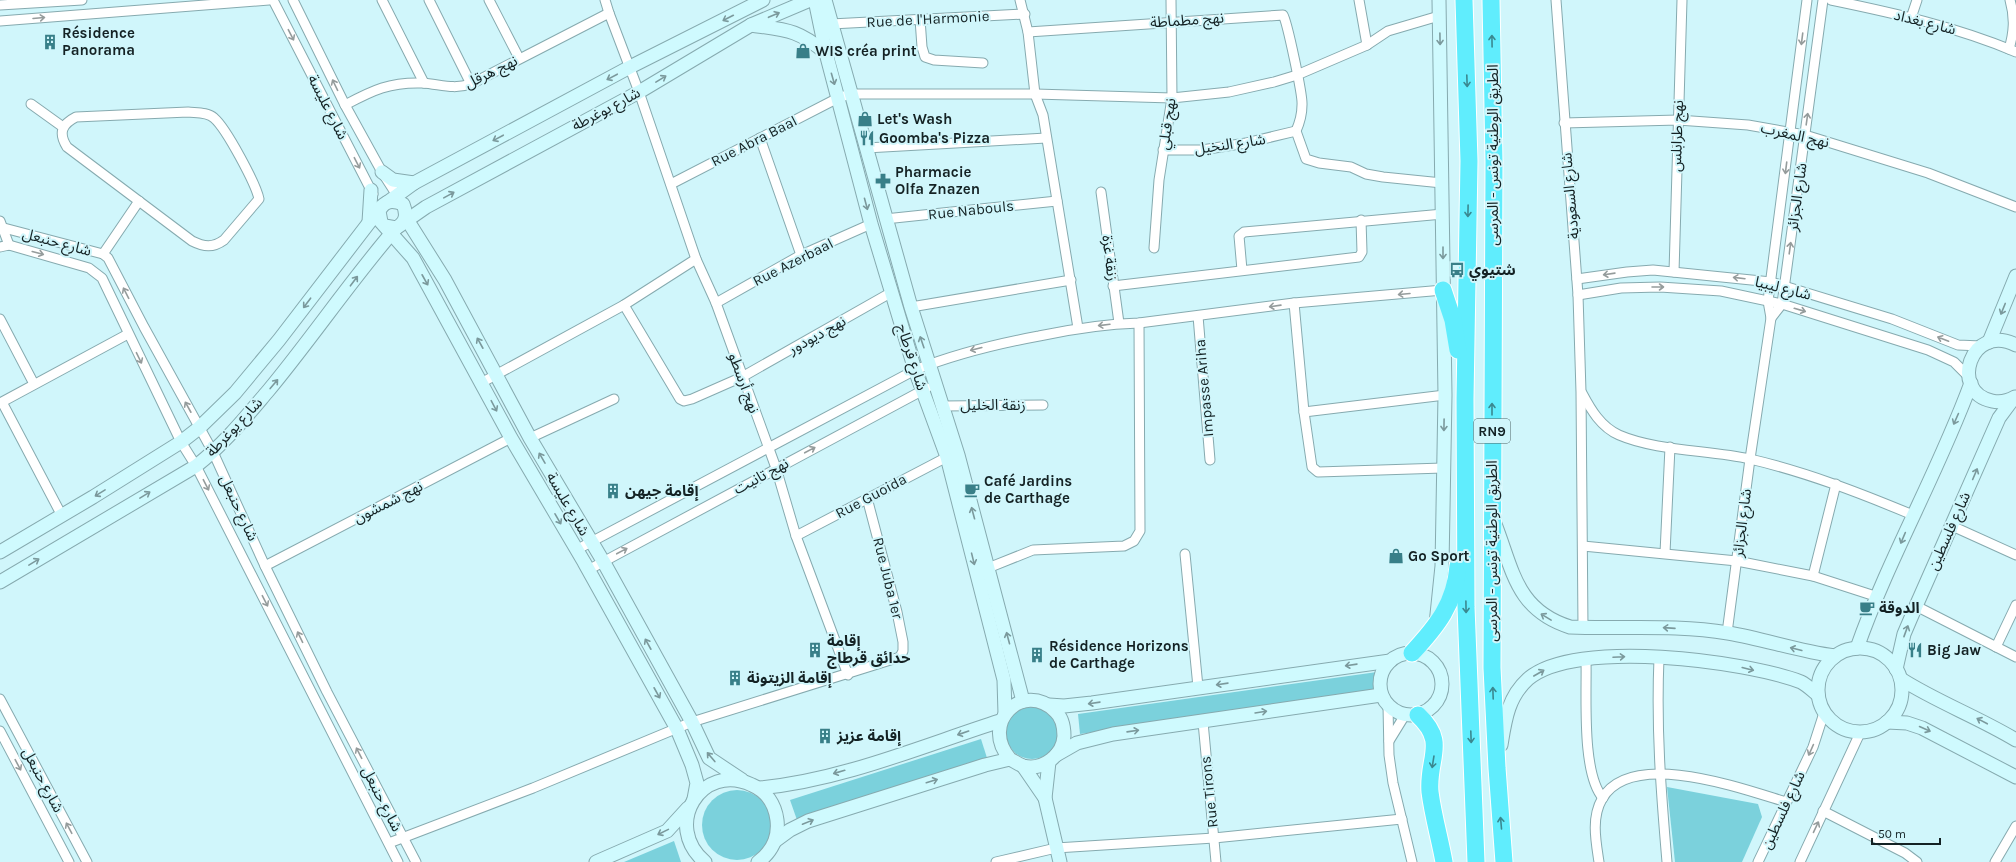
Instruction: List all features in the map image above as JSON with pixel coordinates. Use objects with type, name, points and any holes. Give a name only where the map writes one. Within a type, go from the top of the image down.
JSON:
[{"type":"highway","name":"الطريق الوطنية تونس - المرسى","points":[[1464,0],[1469,160],[1465,470],[1468,670],[1476,862]]},
{"type":"highway","name":"الطريق الوطنية تونس - المرسى","points":[[1491,0],[1494,162],[1492,668],[1504,862]]},
{"type":"highway","points":[[1443,290],[1453,320],[1465,399]]},
{"type":"highway","points":[[1412,653],[1435,628],[1447,606],[1457,582],[1465,470]]},
{"type":"highway","points":[[1411,715],[1428,725],[1433,735],[1436,748],[1430,790],[1444,862]]},
{"type":"street","points":[[0,5],[82,0]]},
{"type":"street","points":[[0,21],[269,0]]},
{"type":"street","name":"شارع عليسة","points":[[273,0],[371,190],[388,205]]},
{"type":"street","name":"شارع عليسة","points":[[293,0],[345,105],[382,172],[388,205]]},
{"type":"street","points":[[382,0],[424,84]]},
{"type":"street","points":[[429,0],[471,84]]},
{"type":"street","points":[[489,0],[520,58]]},
{"type":"street","name":"نهج أرسطو","points":[[605,0],[639,92],[696,259],[716,303],[776,468],[796,536],[848,675]]},
{"type":"street","name":"شارع يوغرطة","points":[[0,582],[196,466],[213,452],[246,417],[304,347],[373,254],[398,225],[426,207],[639,92],[750,25],[810,0]]},
{"type":"street","name":"شارع قرطاج","points":[[815,0],[826,53],[866,148],[911,307],[943,406],[1024,701]]},
{"type":"street","name":"شارع قرطاج","points":[[825,0],[871,224],[914,370],[947,457],[1004,680],[1003,718]]},
{"type":"street","points":[[1020,0],[1025,14],[1028,32],[1035,94],[1043,115],[1078,328]]},
{"type":"street","name":"نهج قبلي","points":[[1154,248],[1158,180],[1172,98],[1171,0]]},
{"type":"street","points":[[1359,0],[1367,44]]},
{"type":"street","points":[[1435,628],[1442,566],[1444,395],[1443,214],[1439,0]]},
{"type":"street","name":"شارع السعودية","points":[[1556,0],[1578,295],[1581,392],[1583,627]]},
{"type":"street","name":"نهج طرابلس","points":[[1674,272],[1682,0]]},
{"type":"street","name":"شارع الجزائر","points":[[1727,633],[1750,459],[1772,318],[1768,301],[1807,0]]},
{"type":"street","name":"شارع الجزائر","points":[[1772,318],[1782,304],[1785,286],[1823,0]]},
{"type":"street","name":"شارع بغداد","points":[[1831,0],[1962,31],[2012,51]]},
{"type":"street","points":[[1911,18],[1917,0]]},
{"type":"street","points":[[2010,0],[2014,12],[2012,51]]},
{"type":"street","name":"شارع يوغرطة","points":[[0,552],[61,514],[93,497],[181,442],[199,428],[235,393],[269,352],[368,223],[414,183],[630,67],[759,2]]},
{"type":"street","name":"نهج هرقل","points":[[345,105],[385,86],[398,83],[460,88],[471,84],[609,13]]},
{"type":"street","name":"Rue de l'Harmonie","points":[[831,24],[1025,14]]},
{"type":"street","name":"نهج مطماطة","points":[[1028,32],[1283,14],[1297,75]]},
{"type":"street","points":[[844,96],[1035,94],[1172,98],[1229,92],[1274,82],[1297,75],[1367,44],[1388,31],[1439,16]]},
{"type":"street","points":[[920,20],[922,47],[925,57],[934,60],[983,64]]},
{"type":"street","points":[[750,25],[778,29],[802,35],[826,53]]},
{"type":"street","points":[[1297,75],[1303,103],[1301,118],[1296,131],[1306,159],[1319,164],[1351,167],[1366,174],[1442,183]]},
{"type":"street","name":"Rue Abra Baal","points":[[671,184],[844,96]]},
{"type":"street","points":[[31,104],[63,127]]},
{"type":"street","points":[[188,112],[208,114],[223,128],[254,184],[259,199],[224,240],[217,245],[201,245],[192,241],[67,147],[63,141],[63,127],[67,122],[76,117],[188,112]]},
{"type":"street","name":"نهج المغرب","points":[[1564,123],[1678,120],[1748,125],[1805,135],[1928,173],[2016,207]]},
{"type":"street","name":"شارع النخيل","points":[[1163,150],[1202,150],[1246,143],[1296,131]]},
{"type":"street","points":[[760,138],[801,255]]},
{"type":"street","points":[[866,148],[1046,138]]},
{"type":"street","points":[[382,172],[393,180],[414,183]]},
{"type":"street","points":[[368,223],[371,190]]},
{"type":"street","name":"زنقة غزة","points":[[1101,192],[1119,323]]},
{"type":"street","points":[[103,254],[139,201]]},
{"type":"street","name":"Rue Nabouls","points":[[885,219],[1057,201]]},
{"type":"street","points":[[388,205],[398,225]]},
{"type":"street","points":[[388,205],[381,222],[398,225]]},
{"type":"street","points":[[421,240],[414,226],[417,215],[426,207]]},
{"type":"street","points":[[1242,270],[1241,233],[1361,220],[1443,214]]},
{"type":"street","points":[[1114,286],[1359,257],[1362,252],[1361,220]]},
{"type":"street","name":"Rue Azerbaal","points":[[716,303],[801,255],[871,224]]},
{"type":"street","name":"شارع عليسة","points":[[398,225],[421,240],[445,280],[497,374],[530,438],[603,562],[692,722],[709,758],[742,780]]},
{"type":"street","name":"شارع عليسة","points":[[398,225],[413,258],[511,438],[588,570],[677,729],[692,765],[697,783],[687,816],[688,838],[692,848],[705,862]]},
{"type":"street","points":[[1,226],[9,245]]},
{"type":"street","name":"شارع حنبعل","points":[[1,226],[103,254],[108,258],[213,452],[265,566],[327,692],[402,838],[416,862]]},
{"type":"street","name":"شارع حنبعل","points":[[0,247],[9,245],[90,268],[102,278],[181,442],[196,466],[398,862]]},
{"type":"street","points":[[373,254],[392,248],[413,258]]},
{"type":"street","points":[[481,383],[624,305],[696,259]]},
{"type":"street","name":"شارع ليبيا","points":[[1577,279],[1627,272],[1674,272],[1771,282],[1885,317],[1958,345],[1985,344]]},
{"type":"street","points":[[1857,648],[1913,514],[1962,408],[1970,380],[1970,360],[1985,344],[2016,276]]},
{"type":"street","points":[[911,307],[1071,280]]},
{"type":"street","name":"شارع ليبيا","points":[[1578,295],[1621,288],[1660,287],[1721,291],[1782,304],[1928,350],[1954,362],[1970,380]]},
{"type":"street","points":[[576,550],[914,370],[974,349],[1078,328],[1119,323],[1139,323],[1294,303],[1443,290]]},
{"type":"street","name":"نهج ديودور","points":[[624,305],[680,399],[684,401],[692,399],[742,377],[892,292]]},
{"type":"street","points":[[1294,303],[1304,412],[1312,467],[1318,472],[1443,468]]},
{"type":"street","name":"Impasse Ariha","points":[[1198,316],[1210,460]]},
{"type":"street","points":[[0,319],[34,384]]},
{"type":"street","points":[[988,568],[1033,550],[1124,546],[1134,541],[1140,531],[1139,323]]},
{"type":"street","points":[[61,514],[2,402],[128,334]]},
{"type":"street","points":[[1985,344],[1998,340],[2008,341],[2016,345]]},
{"type":"street","points":[[1970,380],[1981,396],[1988,400],[2005,401],[2014,398]]},
{"type":"street","name":"نهج تانيت","points":[[588,570],[776,468],[936,384]]},
{"type":"street","points":[[1581,392],[1591,410],[1603,424],[1618,435],[1670,447],[1705,451],[1750,459],[1836,484],[1913,514]]},
{"type":"street","points":[[1304,412],[1444,395]]},
{"type":"street","name":"شارع فلسطين","points":[[1898,674],[1904,634],[1999,418],[2014,398]]},
{"type":"street","points":[[530,438],[614,399]]},
{"type":"street","name":"زنقة الخليل","points":[[943,406],[1043,405]]},
{"type":"street","name":"نهج شمشون","points":[[265,566],[511,438]]},
{"type":"street","points":[[1664,553],[1670,447]]},
{"type":"street","name":"Rue Guoida","points":[[796,536],[947,457]]},
{"type":"street","points":[[1813,576],[1836,484]]},
{"type":"street","name":"Rue Juba 1er","points":[[389,843],[533,788],[692,722],[897,659],[903,651],[897,612],[867,498]]},
{"type":"street","points":[[1493,520],[1506,552],[1510,571],[1524,598],[1539,612],[1550,619],[1570,627],[1658,627],[1727,633],[1809,652],[1835,656]]},
{"type":"street","points":[[1952,526],[2016,555]]},
{"type":"street","points":[[1583,546],[1737,561],[1813,576],[1878,597]]},
{"type":"street","points":[[1186,554],[1198,687]]},
{"type":"street","points":[[1996,647],[2016,605]]},
{"type":"street","points":[[1916,606],[2016,657]]},
{"type":"street","points":[[1857,648],[1869,649],[1880,653],[1889,660],[1898,674],[1902,692],[1900,705],[1888,722],[1872,731],[1860,733],[1848,731],[1836,726],[1824,713],[1818,695],[1817,686],[1820,675],[1826,664],[1845,650],[1857,648]]},
{"type":"street","points":[[1023,766],[1036,766],[1076,743],[1113,734],[1203,722],[1364,696],[1385,700],[1396,712],[1411,715],[1429,709],[1437,701],[1442,685],[1438,669],[1433,662],[1423,656],[1412,653],[1404,653],[1390,661],[1092,703],[1064,706],[1049,705],[1036,700],[1024,701],[1013,706],[1003,718],[998,731],[999,741],[1003,751],[1010,759],[1023,766],[1045,798],[1060,862]]},
{"type":"street","points":[[1497,768],[1509,705],[1516,692],[1529,679],[1544,670],[1561,664],[1586,659],[1632,657],[1659,658],[1736,666],[1802,683],[1818,695]]},
{"type":"street","points":[[1659,658],[1657,716],[1659,773],[1667,862]]},
{"type":"street","points":[[1586,659],[1589,758],[1596,790],[1603,798]]},
{"type":"street","points":[[1390,661],[1381,674],[1379,682],[1385,700],[1393,783],[1412,862]]},
{"type":"street","points":[[1898,674],[1922,692],[1981,720],[2016,740]]},
{"type":"street","name":"شارع حنبعل","points":[[0,699],[87,862]]},
{"type":"street","points":[[1045,798],[1052,758],[1063,743],[1064,728],[1059,715],[1049,705]]},
{"type":"street","name":"شارع فلسطين","points":[[1758,862],[1813,747],[1824,713]]},
{"type":"street","points":[[1389,741],[1411,715]]},
{"type":"street","points":[[760,788],[785,786],[818,778],[914,750],[1003,718]]},
{"type":"street","name":"Rue Tirons","points":[[1203,722],[1216,862]]},
{"type":"street","points":[[1888,722],[1907,723],[1922,728],[2016,777]]},
{"type":"street","name":"شارع حنبعل","points":[[0,731],[69,862]]},
{"type":"street","points":[[1800,862],[1860,733]]},
{"type":"street","points":[[758,862],[772,851],[790,830],[808,821],[970,769],[1010,759]]},
{"type":"street","points":[[1598,862],[1595,838],[1596,818],[1603,798],[1616,783],[1631,778],[1659,773],[1716,782],[1786,802]]},
{"type":"street","points":[[596,862],[667,831],[710,784],[720,780],[742,780],[760,788],[770,799],[776,812],[778,827],[772,851]]},
{"type":"street","points":[[1823,811],[1905,853],[1918,862]]},
{"type":"street","points":[[996,862],[1056,848],[1214,838],[1402,819]]},
{"type":"street","points":[[1995,862],[2016,826]]},
{"type":"shaded area","points":[[1377,672],[1380,692],[1080,734],[1078,714]]},
{"type":"shaded area","points":[[1027,707],[1037,707],[1051,714],[1058,728],[1058,738],[1051,752],[1037,759],[1027,759],[1017,755],[1010,748],[1006,738],[1006,728],[1010,718],[1017,711]]},
{"type":"shaded area","points":[[981,739],[987,758],[797,820],[790,800]]},
{"type":"shaded area","points":[[1667,787],[1758,804],[1762,817],[1742,862],[1675,862]]},
{"type":"shaded area","points":[[737,790],[750,793],[762,800],[769,812],[772,825],[769,838],[762,850],[750,857],[737,860],[724,857],[712,850],[705,838],[702,825],[705,812],[712,800],[724,793]]},
{"type":"shaded area","points":[[674,841],[681,862],[624,862]]},
{"type":"place","name":"Résidence Panorama","points":[[50,42]]},
{"type":"place","name":"WIS créa print","points":[[803,51]]},
{"type":"place","name":"Let's Wash","points":[[865,119]]},
{"type":"place","name":"Goomba's Pizza","points":[[867,138]]},
{"type":"place","name":"Pharmacie Olfa Znazen","points":[[883,181]]},
{"type":"place","name":"شتيوي","points":[[1457,270]]},
{"type":"place","name":"Café Jardins de Carthage","points":[[972,490]]},
{"type":"place","name":"إقامة جيهن","points":[[613,491]]},
{"type":"place","name":"Go Sport","points":[[1396,556]]},
{"type":"place","name":"الدوقة","points":[[1867,608]]},
{"type":"place","name":"إقامة حدائق قرطاج","points":[[815,650]]},
{"type":"place","name":"Big Jaw","points":[[1915,650]]},
{"type":"place","name":"Résidence Horizons de Carthage","points":[[1037,655]]},
{"type":"place","name":"إقامة الزيتونة","points":[[735,678]]},
{"type":"place","name":"إقامة عزيز","points":[[825,736]]}]
